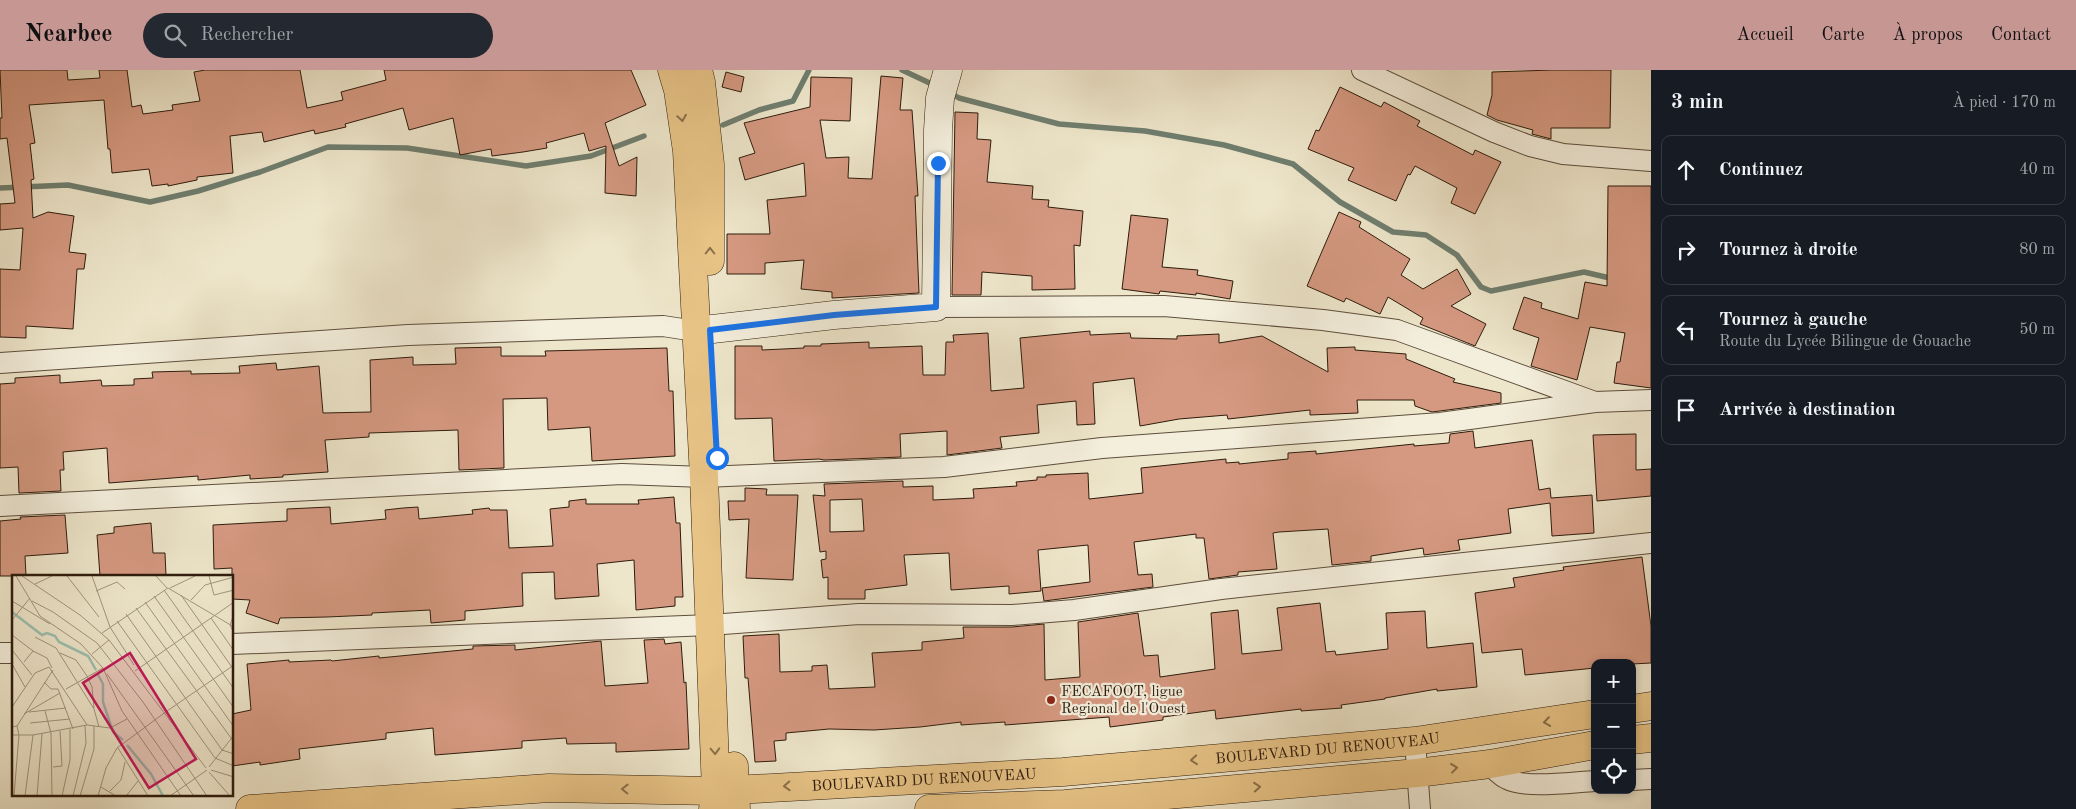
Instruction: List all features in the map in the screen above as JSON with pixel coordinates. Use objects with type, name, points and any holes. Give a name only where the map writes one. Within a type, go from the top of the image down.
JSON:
[{"type":"main road","points":[[672,70],[678,90],[687,151],[702,331],[711,477],[725,800]]},
{"type":"main road","points":[[698,70],[710,164],[702,331]]},
{"type":"main road","points":[[1636,708],[1651,706]]},
{"type":"main road","name":"BOULEVARD DU RENOUVEAU","points":[[250,809],[488,801],[549,788],[725,800],[1415,741],[1591,715]]},
{"type":"main road","points":[[1636,740],[1651,738]]},
{"type":"main road","name":"BOULEVARD DU RENOUVEAU","points":[[930,809],[1031,805],[1417,773],[1490,764],[1591,746]]},
{"type":"main road","points":[[1031,773],[1031,805]]},
{"type":"street","points":[[1362,70],[1485,128],[1530,146],[1563,154],[1651,161]]},
{"type":"street","points":[[936,307],[938,130],[945,81]]},
{"type":"street","points":[[0,363],[408,335],[663,326],[702,331],[834,315],[936,307],[1164,306],[1323,320],[1397,330],[1595,402]]},
{"type":"street","points":[[0,506],[622,474],[711,477],[944,467],[1102,448],[1440,423],[1595,402],[1651,400]]},
{"type":"street","points":[[234,644],[717,624],[859,614],[1012,615],[1074,610],[1221,589],[1651,543]]},
{"type":"street","points":[[1415,741],[1420,809]]},
{"type":"street","points":[[1490,764],[1508,780],[1523,784],[1591,781]]},
{"type":"street","points":[[1636,780],[1651,779]]},
{"type":"building","points":[[0,70],[67,70],[68,80],[100,78],[99,70],[127,70],[132,107],[141,105],[143,114],[173,110],[172,105],[200,101],[194,72],[205,70],[300,70],[307,108],[343,100],[341,92],[386,80],[384,70],[631,70],[646,105],[605,123],[619,166],[637,157],[636,196],[605,193],[606,146],[589,151],[584,133],[546,143],[547,148],[492,156],[491,149],[460,155],[453,118],[409,130],[403,108],[345,124],[346,127],[315,134],[314,130],[264,142],[262,132],[230,136],[233,173],[197,177],[197,180],[168,186],[168,184],[152,186],[149,169],[112,173],[104,100],[29,105],[35,143],[30,144],[34,179],[31,180],[33,218],[48,212],[74,216],[69,252],[86,254],[84,269],[77,269],[73,329],[26,326],[26,338],[0,337],[0,269],[20,270],[23,228],[0,230],[0,204],[15,203],[7,138],[0,139],[0,118],[2,118]]},
{"type":"building","points":[[1611,70],[1610,128],[1551,128],[1551,139],[1532,134],[1533,130],[1497,120],[1487,115],[1492,95],[1492,72]]},
{"type":"building","points":[[726,72],[744,77],[741,92],[722,87]]},
{"type":"building","points":[[881,76],[903,78],[900,110],[912,110],[918,196],[915,196],[919,293],[832,298],[832,292],[801,289],[804,260],[765,263],[765,274],[727,274],[727,234],[770,234],[767,200],[806,196],[804,163],[745,180],[739,158],[755,153],[744,123],[810,107],[811,77],[852,78],[850,121],[820,120],[826,158],[849,157],[848,178],[872,179]]},
{"type":"building","points":[[1340,87],[1381,107],[1384,102],[1420,121],[1417,126],[1473,155],[1475,150],[1501,162],[1475,214],[1451,203],[1457,188],[1415,166],[1410,175],[1408,174],[1396,201],[1348,180],[1354,168],[1308,149],[1316,130],[1319,131]]},
{"type":"building","points":[[955,112],[978,113],[977,139],[991,140],[987,182],[1033,186],[1032,199],[1049,200],[1048,207],[1083,211],[1080,246],[1074,245],[1075,289],[1032,290],[1032,276],[982,272],[981,295],[952,295]]},
{"type":"building","points":[[1608,186],[1651,186],[1651,388],[1614,383],[1617,362],[1620,362],[1625,333],[1590,327],[1577,380],[1531,366],[1539,338],[1513,329],[1524,297],[1542,303],[1541,308],[1578,319],[1585,282],[1607,286]]},
{"type":"building","points":[[1339,212],[1361,222],[1359,227],[1410,259],[1401,275],[1423,289],[1457,269],[1471,294],[1451,306],[1486,324],[1475,346],[1420,324],[1423,318],[1388,297],[1380,314],[1346,298],[1344,302],[1307,286]]},
{"type":"building","points":[[1131,215],[1168,219],[1162,267],[1198,270],[1197,275],[1233,281],[1230,299],[1196,293],[1196,295],[1160,291],[1159,294],[1122,289]]},
{"type":"building","points":[[1090,331],[1090,335],[1130,333],[1131,338],[1177,339],[1177,336],[1219,334],[1219,343],[1262,336],[1328,372],[1327,348],[1355,347],[1355,350],[1406,354],[1406,359],[1455,379],[1453,382],[1501,393],[1501,403],[1432,412],[1415,406],[1414,400],[1357,400],[1358,413],[1310,415],[1310,410],[1228,419],[1227,415],[1179,419],[1140,426],[1134,378],[1093,383],[1095,424],[1077,425],[1076,401],[1037,405],[1039,433],[1000,437],[1002,448],[947,455],[947,431],[900,434],[901,457],[824,460],[774,461],[772,418],[735,419],[735,346],[762,346],[762,350],[804,348],[804,346],[821,346],[821,344],[869,342],[869,348],[922,346],[923,375],[945,375],[946,342],[954,342],[953,335],[988,333],[991,391],[1024,388],[1020,338]]},
{"type":"building","points":[[501,347],[501,356],[546,356],[545,351],[667,348],[669,391],[673,391],[675,456],[592,461],[590,427],[548,430],[547,398],[503,399],[504,468],[459,470],[458,430],[369,433],[369,437],[325,440],[328,472],[283,475],[283,477],[250,479],[250,475],[198,480],[198,476],[109,483],[107,448],[63,452],[64,470],[60,470],[61,491],[19,493],[18,467],[0,468],[0,384],[15,383],[15,378],[60,375],[60,383],[101,380],[102,386],[134,385],[134,379],[153,378],[152,372],[191,371],[191,374],[240,373],[239,366],[276,363],[277,370],[319,366],[323,413],[371,412],[370,360],[413,357],[413,365],[456,364],[455,348]]},
{"type":"building","points":[[1473,431],[1475,448],[1532,440],[1539,490],[1550,488],[1551,498],[1592,495],[1594,533],[1552,536],[1550,503],[1508,509],[1511,533],[1458,540],[1460,550],[1424,555],[1423,548],[1371,556],[1371,561],[1332,565],[1328,529],[1279,532],[1273,533],[1277,569],[1238,572],[1238,575],[1209,579],[1204,538],[1196,538],[1196,534],[1134,542],[1138,575],[1152,574],[1153,587],[1044,601],[1042,588],[1090,582],[1088,545],[1038,550],[1041,591],[1009,594],[1009,586],[951,590],[949,553],[904,555],[907,585],[865,590],[865,599],[828,599],[828,577],[823,578],[821,560],[826,559],[826,551],[820,552],[813,495],[825,496],[824,484],[903,481],[903,487],[933,486],[933,500],[974,498],[973,489],[1017,486],[1016,482],[1037,480],[1037,477],[1046,477],[1046,475],[1088,473],[1089,499],[1143,493],[1141,468],[1226,459],[1226,463],[1239,462],[1239,464],[1288,459],[1288,453],[1316,451],[1316,454],[1414,444],[1414,446],[1449,443],[1450,434]],"holes":[[[862,499],[864,531],[830,532],[830,500]]]},
{"type":"building","points":[[1636,434],[1636,470],[1651,469],[1651,496],[1597,501],[1593,435]]},
{"type":"building","points":[[745,488],[767,489],[766,495],[798,495],[793,580],[746,578],[749,519],[729,520],[728,501],[745,501]]},
{"type":"building","points":[[674,497],[676,523],[680,523],[683,597],[675,597],[675,606],[636,610],[634,560],[597,564],[599,596],[555,599],[554,572],[522,573],[523,606],[465,611],[465,620],[431,623],[430,610],[372,613],[372,615],[280,618],[278,624],[246,613],[250,600],[234,599],[234,575],[232,575],[232,568],[214,569],[213,525],[287,521],[287,509],[330,507],[331,524],[386,519],[385,510],[403,508],[418,507],[419,519],[473,514],[472,510],[489,508],[490,510],[507,510],[509,548],[553,546],[550,509],[569,507],[569,501],[586,499],[586,504],[639,504],[638,500]]},
{"type":"building","points":[[65,515],[68,553],[25,556],[26,575],[0,576],[0,521],[21,519],[20,517]]},
{"type":"building","points":[[151,523],[153,553],[165,553],[166,575],[100,575],[97,535],[114,533],[114,527]]},
{"type":"building","points":[[1642,557],[1651,626],[1651,663],[1636,664],[1636,659],[1591,659],[1591,668],[1525,675],[1522,649],[1482,653],[1475,593],[1515,587],[1513,578],[1564,570],[1563,567]]},
{"type":"building","points":[[1320,603],[1326,652],[1335,651],[1336,655],[1388,649],[1386,613],[1425,611],[1427,648],[1473,643],[1477,687],[1437,691],[1437,689],[1341,705],[1342,708],[1301,711],[1301,709],[1216,719],[1215,710],[1163,717],[1163,720],[1110,727],[1109,717],[1005,725],[1005,722],[961,725],[961,722],[874,730],[829,729],[786,733],[786,740],[774,741],[776,761],[755,762],[748,678],[745,678],[743,636],[779,634],[780,672],[812,671],[812,666],[827,665],[829,689],[875,687],[872,653],[922,650],[922,642],[964,638],[963,627],[1012,627],[1044,624],[1045,680],[1080,677],[1078,622],[1138,613],[1144,656],[1158,655],[1160,677],[1215,669],[1211,613],[1238,610],[1242,654],[1282,650],[1277,608]]},
{"type":"building","points":[[664,639],[665,644],[681,642],[684,683],[686,682],[689,749],[616,752],[616,743],[567,744],[566,738],[522,741],[522,748],[435,755],[433,728],[386,733],[386,739],[299,749],[300,759],[260,765],[260,762],[234,766],[234,714],[251,710],[247,664],[289,660],[289,662],[332,661],[379,656],[379,658],[473,649],[473,646],[515,645],[515,650],[601,641],[605,686],[648,683],[644,640]]},
{"type":"waterway","points":[[723,125],[759,110],[793,101],[809,70]]},
{"type":"waterway","points":[[902,70],[936,86]]},
{"type":"waterway","points":[[949,92],[959,98],[1059,124],[1145,131],[1224,145],[1293,164],[1340,202],[1393,232],[1426,235],[1457,255],[1481,287],[1491,291],[1584,272],[1614,279]]},
{"type":"waterway","points":[[0,188],[68,185],[150,202],[198,191],[260,172],[328,147],[407,148],[526,166],[591,156],[644,136]]},
{"type":"place","name":"FECAFOOT, ligue Regional de l'Ouest","points":[[1051,700]]},
{"type":"route","points":[[717,458],[710,330],[834,315],[936,307],[938,163]]}]
